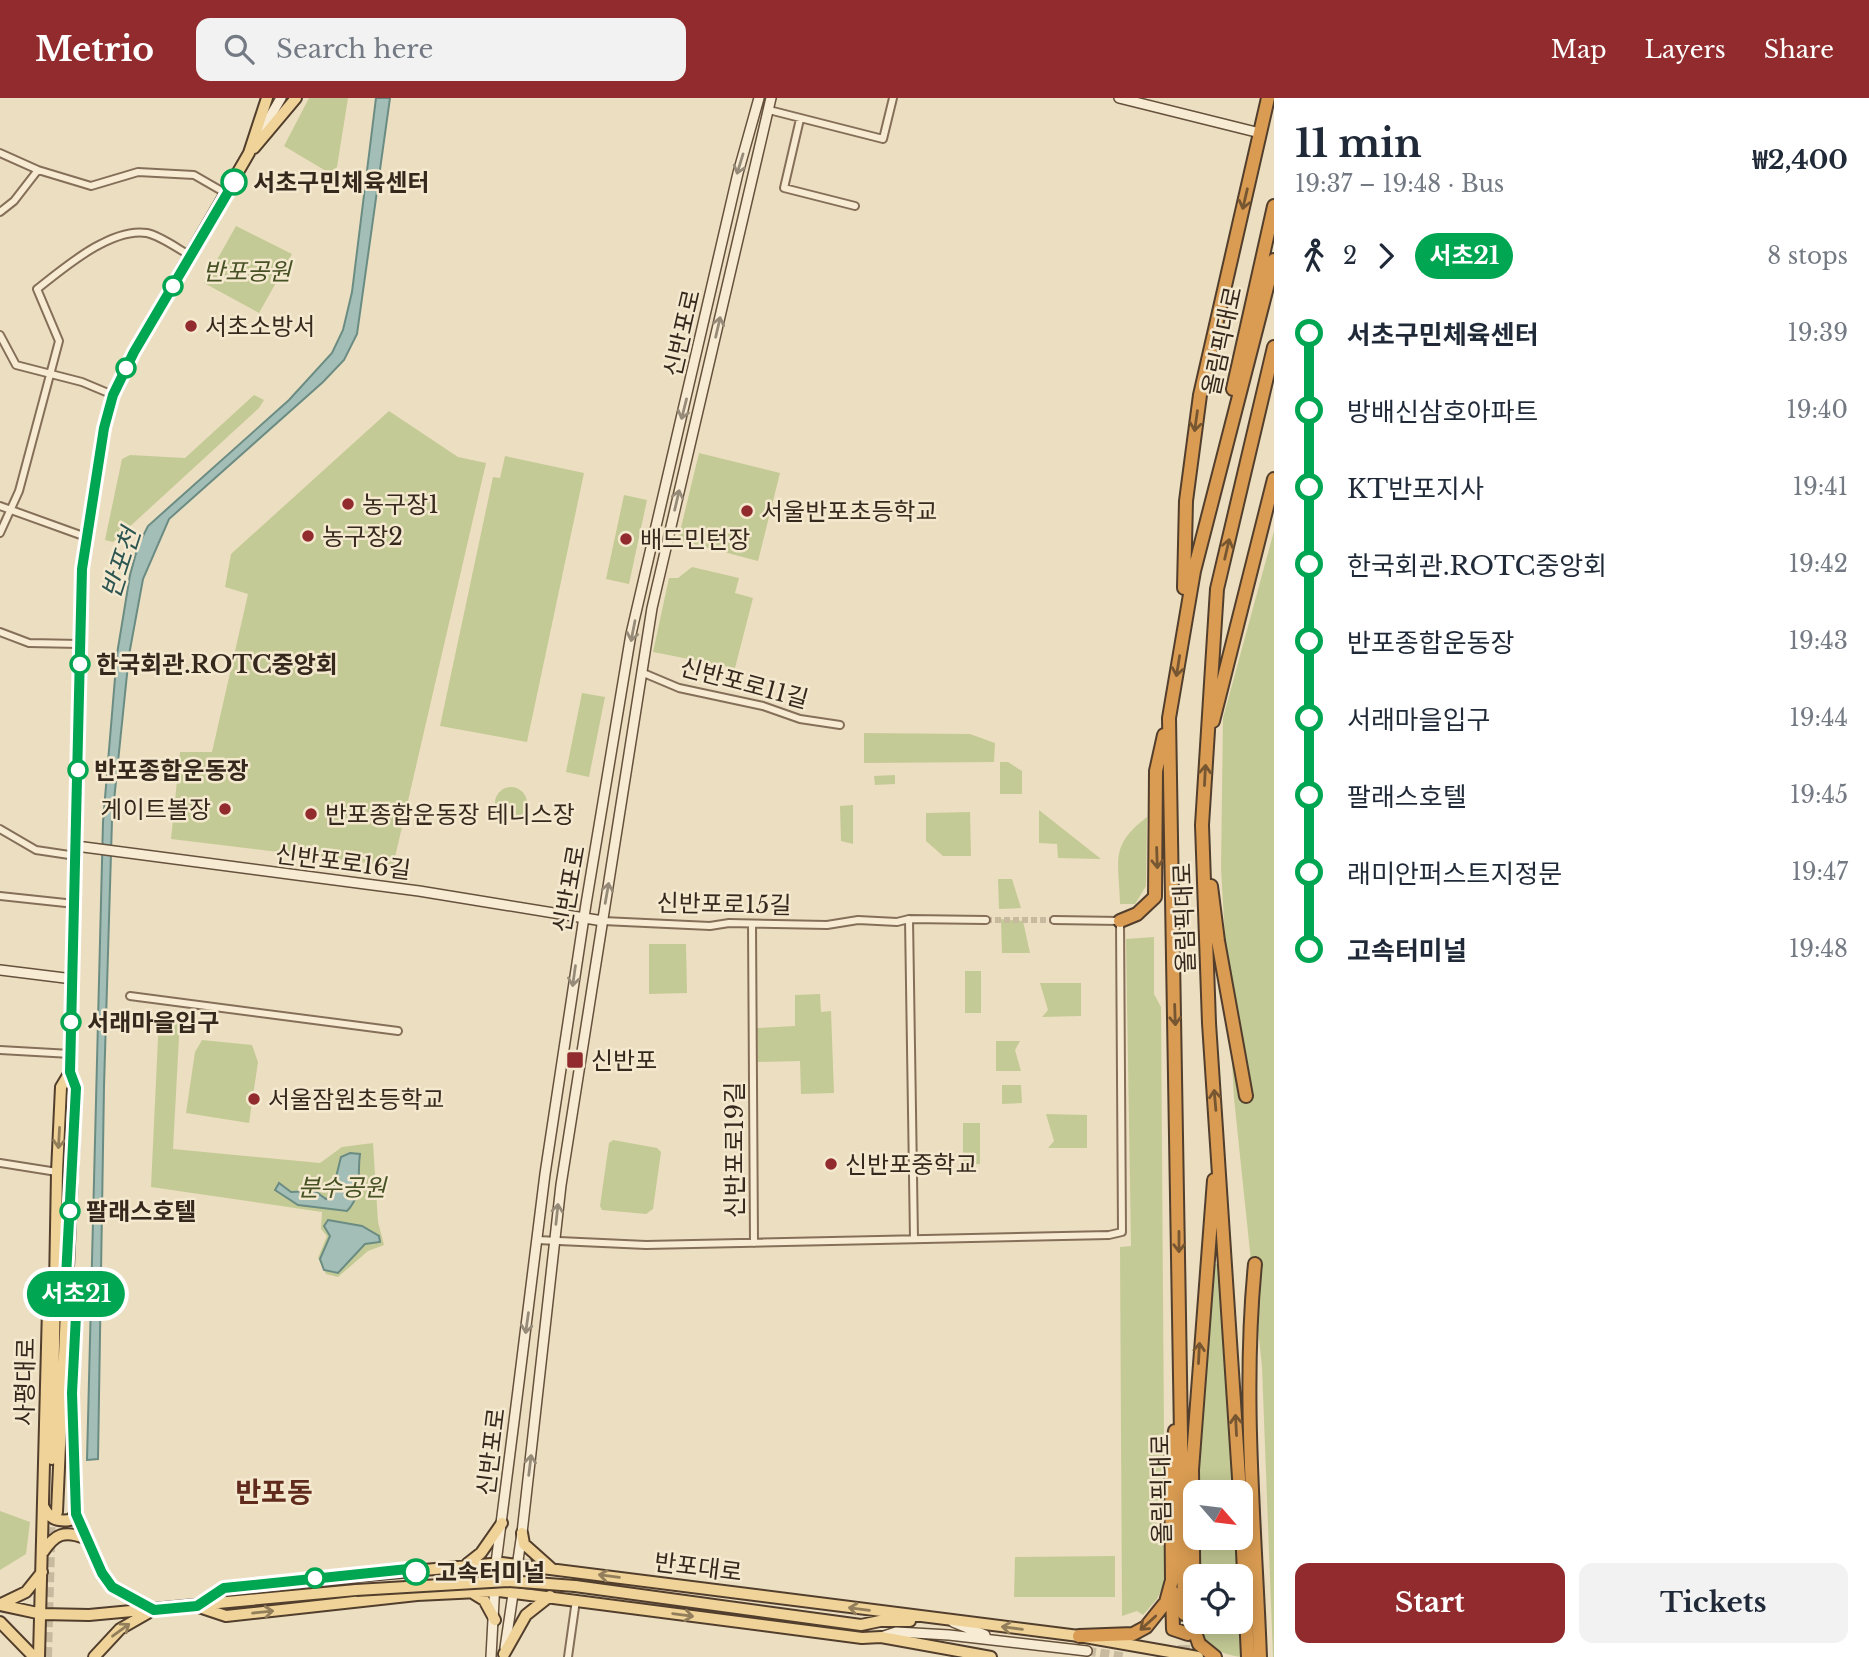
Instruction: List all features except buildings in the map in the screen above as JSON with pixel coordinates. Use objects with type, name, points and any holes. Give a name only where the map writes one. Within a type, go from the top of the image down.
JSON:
[{"type":"highway","points":[[1184,630],[1186,501],[1200,395],[1268,98]]},
{"type":"highway","name":"올림픽대로","points":[[1187,1564],[1181,1392],[1169,718],[1205,527],[1274,206]]},
{"type":"highway","name":"올림픽대로","points":[[1205,527],[1274,260]]},
{"type":"highway","name":"올림픽대로","points":[[1239,1480],[1219,1136],[1209,1023],[1202,814],[1217,589],[1274,347]]},
{"type":"highway","points":[[1206,742],[1274,479]]},
{"type":"highway","points":[[1120,921],[1137,914],[1155,897],[1156,771],[1169,718]]},
{"type":"highway","points":[[1202,814],[1218,942],[1247,1096]]},
{"type":"highway","points":[[1190,1564],[1192,1470],[1201,1328],[1219,1136]]},
{"type":"highway","points":[[1255,1264],[1250,1315],[1250,1402],[1260,1657]]},
{"type":"highway","points":[[1181,1392],[1171,1459],[1172,1580],[1173,1629],[1183,1633]]},
{"type":"highway","points":[[1246,1480],[1250,1402]]},
{"type":"highway","points":[[1079,1636],[1127,1636],[1140,1630],[1163,1608],[1172,1580]]},
{"type":"highway","points":[[1195,1634],[1215,1657]]},
{"type":"highway","points":[[1247,1634],[1248,1657]]},
{"type":"highway","points":[[1250,1634],[1254,1657]]},
{"type":"main road","name":"사평대로","points":[[249,153],[267,98]]},
{"type":"main road","name":"사평대로","points":[[39,1657],[43,1552],[50,1510],[76,1088],[70,1072],[82,569],[86,537],[104,428],[113,395],[134,352],[281,98]]},
{"type":"main road","name":"사평대로","points":[[249,153],[296,98]]},
{"type":"main road","name":"신반포로","points":[[491,1657],[496,1563],[537,1240],[631,634],[737,173],[759,98]]},
{"type":"main road","name":"신반포로","points":[[504,1655],[522,1532],[561,1185],[641,672],[652,608],[771,98]]},
{"type":"main road","points":[[1119,98],[1260,132]]},
{"type":"main road","name":"신반포로16길","points":[[76,851],[101,849],[419,891],[603,921]]},
{"type":"main road","points":[[0,970],[73,979]]},
{"type":"main road","name":"사평대로","points":[[50,1510],[48,1308],[56,1295],[61,1087],[70,1072]]},
{"type":"main road","points":[[66,1277],[77,1296],[72,1393],[76,1514],[85,1538],[112,1587],[154,1610]]},
{"type":"main road","points":[[50,1510],[47,1514],[55,1519],[70,1520],[76,1514]]},
{"type":"main road","points":[[467,1564],[481,1553],[502,1523]]},
{"type":"main road","points":[[43,1552],[60,1534],[70,1532],[85,1538]]},
{"type":"main road","points":[[522,1532],[524,1545],[552,1569]]},
{"type":"main road","name":"반포대로","points":[[197,1606],[224,1588],[467,1564],[517,1564],[1079,1636],[1198,1657]]},
{"type":"main road","points":[[408,1569],[421,1579],[422,1588],[417,1595]]},
{"type":"main road","points":[[0,1604],[26,1592],[42,1572]]},
{"type":"main road","points":[[197,1606],[356,1590],[508,1581],[575,1586],[861,1625],[926,1617]]},
{"type":"main road","points":[[471,1592],[484,1600],[495,1620]]},
{"type":"main road","name":"반포대로","points":[[0,1604],[42,1614],[89,1615],[197,1606],[226,1616],[417,1595],[514,1592],[862,1639],[881,1636],[991,1657]]},
{"type":"main road","points":[[504,1655],[514,1631],[528,1612],[551,1596]]},
{"type":"main road","points":[[94,1657],[120,1629],[154,1610]]},
{"type":"main road","points":[[949,1620],[1000,1640]]},
{"type":"main road","points":[[0,1622],[34,1657]]},
{"type":"main road","points":[[861,1625],[881,1636],[896,1632],[1000,1640],[1087,1651]]},
{"type":"street","points":[[769,110],[883,138],[892,98]]},
{"type":"street","points":[[800,119],[784,188],[855,205]]},
{"type":"street","points":[[0,153],[38,170],[91,186],[138,172],[194,175],[227,194]]},
{"type":"street","points":[[0,212],[14,201],[38,170]]},
{"type":"street","points":[[0,533],[10,510],[52,376],[59,341],[37,289],[73,261],[131,233],[149,233],[191,256]]},
{"type":"street","points":[[0,335],[16,365],[82,382],[113,395]]},
{"type":"street","points":[[0,506],[86,537]]},
{"type":"street","points":[[0,632],[29,643],[80,645]]},
{"type":"street","name":"신반포로11길","points":[[641,672],[679,688],[763,706],[800,719],[840,725]]},
{"type":"street","points":[[0,829],[36,850],[76,851]]},
{"type":"street","points":[[0,897],[75,904]]},
{"type":"street","points":[[909,919],[914,1239]]},
{"type":"street","name":"신반포로15길","points":[[603,921],[710,926],[897,922],[909,919],[986,920]]},
{"type":"street","points":[[754,1243],[1109,1235],[1122,1232],[1120,921],[1054,920]]},
{"type":"street","name":"신반포로19길","points":[[537,1240],[646,1245],[754,1243],[752,924]]},
{"type":"street","points":[[130,996],[398,1031]]},
{"type":"street","points":[[0,1049],[71,1054]]},
{"type":"street","points":[[0,1163],[57,1171]]},
{"type":"street","points":[[568,1657],[576,1600]]},
{"type":"green space","points":[[309,98],[348,98],[337,167],[331,174],[284,146]]},
{"type":"green space","name":"반포공원","points":[[236,226],[292,254],[259,313],[204,283]]},
{"type":"green space","points":[[254,395],[264,400],[259,408],[113,542],[105,540],[122,459],[130,455],[185,458]]},
{"type":"green space","name":"반포종합운동장","points":[[389,411],[458,457],[486,463],[393,866],[171,839],[180,752],[212,752],[248,594],[225,587],[231,554]]},
{"type":"green space","points":[[699,453],[780,473],[758,561],[678,540]]},
{"type":"green space","points":[[505,456],[584,473],[527,742],[440,726],[493,477],[500,478]]},
{"type":"green space","name":"배드민턴장","points":[[624,495],[647,500],[629,584],[606,579]]},
{"type":"green space","points":[[1274,531],[1273,1657],[1262,1367],[1234,1098],[1221,868],[1223,718]]},
{"type":"green space","points":[[692,567],[739,578],[735,593],[753,598],[735,668],[653,652],[669,578],[678,578]]},
{"type":"green space","points":[[582,693],[605,697],[589,777],[566,772]]},
{"type":"green space","points":[[864,733],[970,734],[995,743],[994,762],[864,763]]},
{"type":"green space","points":[[1000,762],[1008,762],[1022,771],[1022,794],[1000,794]]},
{"type":"green space","points":[[895,775],[895,784],[875,785],[874,776]]},
{"type":"green space","points":[[511,787],[522,792],[527,803],[522,814],[511,819],[500,814],[495,803],[500,792]]},
{"type":"green space","points":[[853,805],[853,844],[841,841],[840,806]]},
{"type":"green space","points":[[1039,810],[1101,859],[1058,858],[1057,844],[1039,843]]},
{"type":"green space","points":[[970,812],[971,856],[943,856],[926,841],[926,813]]},
{"type":"green space","points":[[1147,817],[1146,886],[1135,904],[1120,904],[1118,865],[1121,846],[1135,827]]},
{"type":"green space","points":[[998,879],[1012,879],[1021,908],[999,909]]},
{"type":"green space","points":[[1001,919],[1023,921],[1030,953],[1002,953]]},
{"type":"green space","points":[[1154,937],[1154,994],[1161,1007],[1165,1582],[1157,1599],[1143,1615],[1137,1611],[1122,1616],[1120,1247],[1131,1246],[1126,939]]},
{"type":"green space","points":[[649,944],[686,944],[687,993],[649,994]]},
{"type":"green space","points":[[965,971],[981,971],[981,1013],[965,1013]]},
{"type":"green space","points":[[1040,983],[1081,983],[1081,1016],[1042,1017],[1048,1010]]},
{"type":"green space","points":[[820,994],[821,1012],[831,1011],[834,1093],[801,1094],[800,1061],[758,1062],[757,1028],[795,1026],[795,995]]},
{"type":"green space","name":"분수공원","points":[[159,1017],[180,1019],[173,1149],[320,1163],[342,1147],[373,1143],[378,1222],[384,1245],[368,1251],[338,1277],[326,1274],[318,1258],[327,1236],[321,1229],[322,1212],[151,1187]]},
{"type":"green space","points":[[202,1040],[252,1045],[258,1062],[249,1123],[186,1113],[195,1052]]},
{"type":"green space","points":[[996,1041],[1020,1041],[1015,1050],[1021,1071],[996,1071]]},
{"type":"green space","points":[[1002,1085],[1021,1085],[1022,1103],[1002,1104]]},
{"type":"green space","points":[[1046,1114],[1087,1115],[1087,1148],[1048,1148],[1054,1141]]},
{"type":"green space","points":[[963,1123],[980,1123],[980,1164],[963,1164]]},
{"type":"green space","points":[[613,1140],[657,1148],[661,1152],[653,1209],[646,1214],[602,1210],[600,1206],[609,1143]]},
{"type":"green space","points":[[1214,1264],[1218,1264],[1232,1480],[1197,1480],[1198,1429]]},
{"type":"green space","points":[[0,1511],[30,1522],[26,1554],[0,1570]]},
{"type":"green space","points":[[1197,1550],[1236,1550],[1236,1564],[1197,1564]]},
{"type":"green space","points":[[1115,1556],[1115,1597],[1014,1597],[1015,1557]]},
{"type":"green space","points":[[1202,1634],[1241,1634],[1242,1657],[1213,1648]]},
{"type":"water","name":"반포천","points":[[376,98],[390,98],[357,334],[344,360],[323,382],[169,519],[143,579],[129,655],[112,820],[104,1086],[98,1459],[87,1460],[103,822],[117,654],[130,575],[138,546],[148,526],[289,400],[332,353],[343,330],[352,292]]},
{"type":"water","points":[[350,1153],[360,1154],[357,1191],[347,1211],[298,1205],[275,1190],[279,1183],[291,1192],[315,1191],[326,1199],[331,1197],[341,1157]]},
{"type":"water","points":[[328,1220],[362,1226],[379,1236],[380,1242],[365,1244],[338,1273],[324,1270],[320,1259],[330,1236],[324,1226]]},
{"type":"tunnel","points":[[986,920],[1054,920]]},
{"type":"tunnel","points":[[47,1657],[51,1512]]},
{"type":"tunnel","points":[[1184,1634],[1184,1657]]},
{"type":"tunnel","points":[[1087,1651],[1125,1657]]},
{"type":"bus line","name":"서초21","points":[[234,182],[134,352],[113,395],[104,428],[82,569],[70,1072],[76,1088],[66,1277],[77,1296],[72,1393],[76,1514],[80,1529],[112,1587],[154,1610],[197,1606],[224,1588],[408,1569],[416,1572]]},
{"type":"place","name":"서초구민체육센터","points":[[234,182]]},
{"type":"place","name":"서초소방서","points":[[191,326]]},
{"type":"place","name":"농구장1","points":[[348,504]]},
{"type":"place","name":"서울반포초등학교","points":[[747,511]]},
{"type":"place","name":"농구장2","points":[[308,536]]},
{"type":"place","name":"배드민턴장","points":[[626,539]]},
{"type":"place","name":"한국회관.ROTC중앙회","points":[[80,664]]},
{"type":"place","name":"반포종합운동장","points":[[78,770]]},
{"type":"place","name":"게이트볼장","points":[[225,809]]},
{"type":"place","name":"반포종합운동장 테니스장","points":[[311,814]]},
{"type":"place","name":"서래마을입구","points":[[71,1022]]},
{"type":"place","name":"신반포","points":[[575,1060]]},
{"type":"place","name":"서울잠원초등학교","points":[[254,1099]]},
{"type":"place","name":"신반포중학교","points":[[831,1164]]},
{"type":"place","name":"팔래스호텔","points":[[70,1211]]},
{"type":"place","name":"고속터미널","points":[[416,1572]]},
{"type":"district","name":"반포동","points":[[274,1492]]}]
